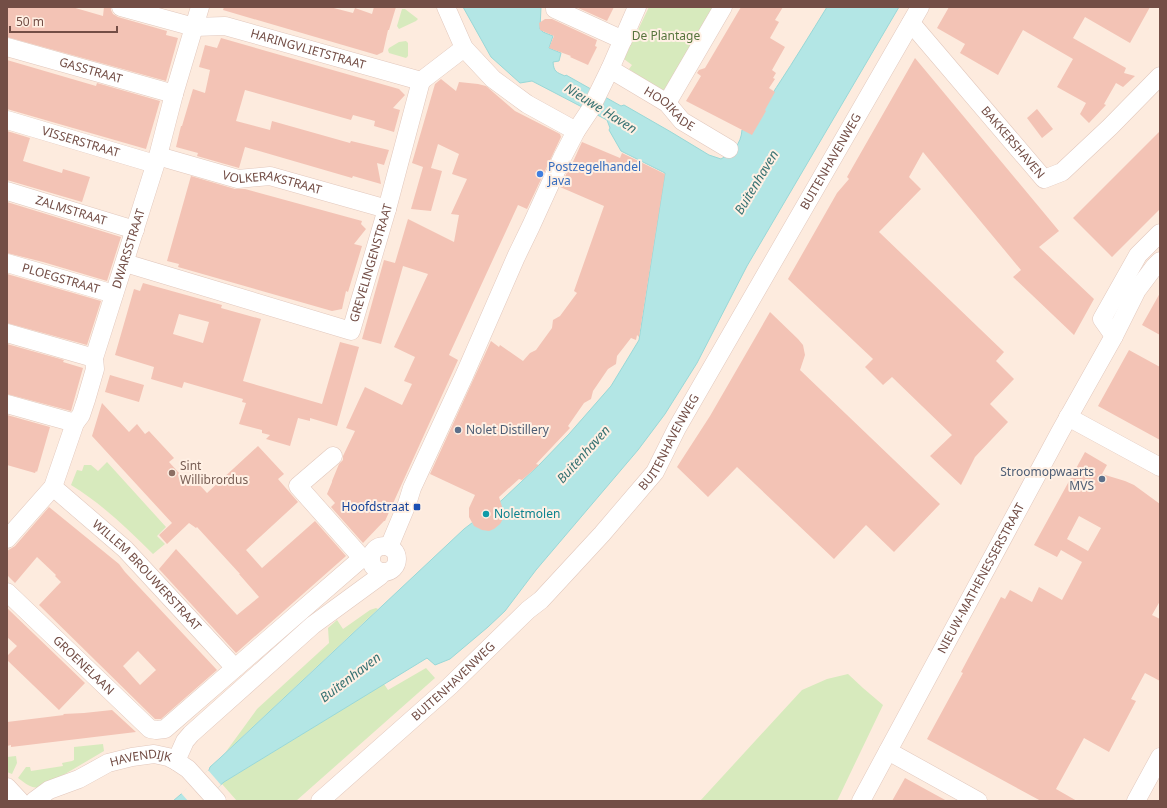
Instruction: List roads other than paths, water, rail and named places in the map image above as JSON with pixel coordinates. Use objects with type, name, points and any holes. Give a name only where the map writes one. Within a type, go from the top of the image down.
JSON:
[{"type":"street","name":"HARINGVLIETSTRAAT","points":[[121,7],[194,27],[225,26],[421,81]]},
{"type":"street","name":"DWARSSTRAAT","points":[[53,487],[75,423],[81,415],[95,369],[94,358],[135,230],[200,7]]},
{"type":"street","points":[[446,7],[464,48],[493,79],[527,104],[576,131]]},
{"type":"street","points":[[555,7],[555,9],[623,40]]},
{"type":"street","points":[[371,563],[371,554],[376,548],[380,546],[389,547],[412,488],[464,376],[516,257],[562,158],[576,131],[590,110],[610,69],[637,7]]},
{"type":"street","points":[[668,103],[724,7]]},
{"type":"street","name":"BUITENHAVENWEG","points":[[320,801],[450,686],[528,610],[541,600],[602,534],[655,472],[677,428],[920,7]]},
{"type":"street","name":"BAKKERSHAVEN","points":[[911,23],[1044,179],[1062,172],[1110,127],[1160,76]]},
{"type":"street","name":"GASSTRAAT","points":[[7,48],[174,94]]},
{"type":"street","points":[[421,81],[464,48]]},
{"type":"street","name":"HOOIKADE","points":[[610,69],[668,103],[682,121],[729,149]]},
{"type":"street","name":"GREVELINGENSTRAAT","points":[[125,263],[351,331],[387,209],[421,81]]},
{"type":"street","name":"VISSERSTRAAT","points":[[7,120],[156,160]]},
{"type":"street","name":"VOLKERAKSTRAAT","points":[[156,160],[238,179],[270,176],[387,209]]},
{"type":"street","name":"ZALMSTRAAT","points":[[7,191],[135,230]]},
{"type":"street","points":[[1114,336],[1102,319],[1138,255],[1160,233]]},
{"type":"street","name":"NIEUW-MATHENESSERSTRAAT","points":[[861,801],[1068,417],[1114,336],[1137,290],[1160,261]]},
{"type":"street","name":"PLOEGSTRAAT","points":[[7,263],[114,294]]},
{"type":"street","points":[[7,333],[94,358]]},
{"type":"street","points":[[7,404],[75,423]]},
{"type":"street","points":[[1068,417],[1160,467]]},
{"type":"street","points":[[176,761],[185,741],[191,734],[313,625],[380,576],[371,563],[298,486],[333,456]]},
{"type":"street","points":[[7,539],[53,487]]},
{"type":"street","name":"WILLEM BROUWERSTRAAT","points":[[53,487],[125,550],[235,668]]},
{"type":"street","points":[[235,668],[371,563]]},
{"type":"street","name":"GROENELAAN","points":[[7,592],[150,729],[165,729],[235,668]]},
{"type":"street","points":[[888,751],[978,801]]},
{"type":"street","name":"HAVENDIJK","points":[[34,801],[49,790],[79,779],[108,763],[132,757],[154,754],[168,757],[188,769],[214,798]]},
{"type":"street","points":[[1136,801],[1160,757]]},
{"type":"street","name":"HAVENDIJK","points":[[58,801],[79,779]]},
{"type":"street","points":[[7,787],[20,801]]},
{"type":"water","points":[[463,7],[541,7],[540,29],[543,32],[553,36],[549,48],[561,53],[559,61],[553,62],[554,68],[559,74],[566,75],[621,106],[624,105],[709,155],[721,159],[736,147],[742,130],[752,123],[762,110],[827,7],[899,7],[747,266],[697,363],[665,414],[638,450],[536,570],[505,611],[450,659],[435,665],[427,658],[224,782],[202,801],[173,801],[209,770],[210,767],[464,529],[502,500],[539,465],[569,434],[611,386],[639,340],[665,173],[621,151],[609,130],[610,128],[607,120],[532,81],[520,83],[491,57]]},
{"type":"place","name":"Postzegelhandel Java","points":[[540,174]]},
{"type":"place","name":"Nolet Distillery","points":[[458,430]]},
{"type":"place","name":"Sint Willibrordus","points":[[172,473]]},
{"type":"place","name":"Stroomopwaarts MVS","points":[[1102,479]]},
{"type":"place","name":"Hoofdstraat","points":[[417,507]]},
{"type":"place","name":"Noletmolen","points":[[486,514]]},
{"type":"park label","name":"De Plantage","points":[[666,36]]},
{"type":"water label","name":"Nieuwe Haven","points":[[601,108]]},
{"type":"water label","name":"Buitenhaven","points":[[756,182]]},
{"type":"water label","name":"Buitenhaven","points":[[583,454]]},
{"type":"water label","name":"Buitenhaven","points":[[350,677]]}]
